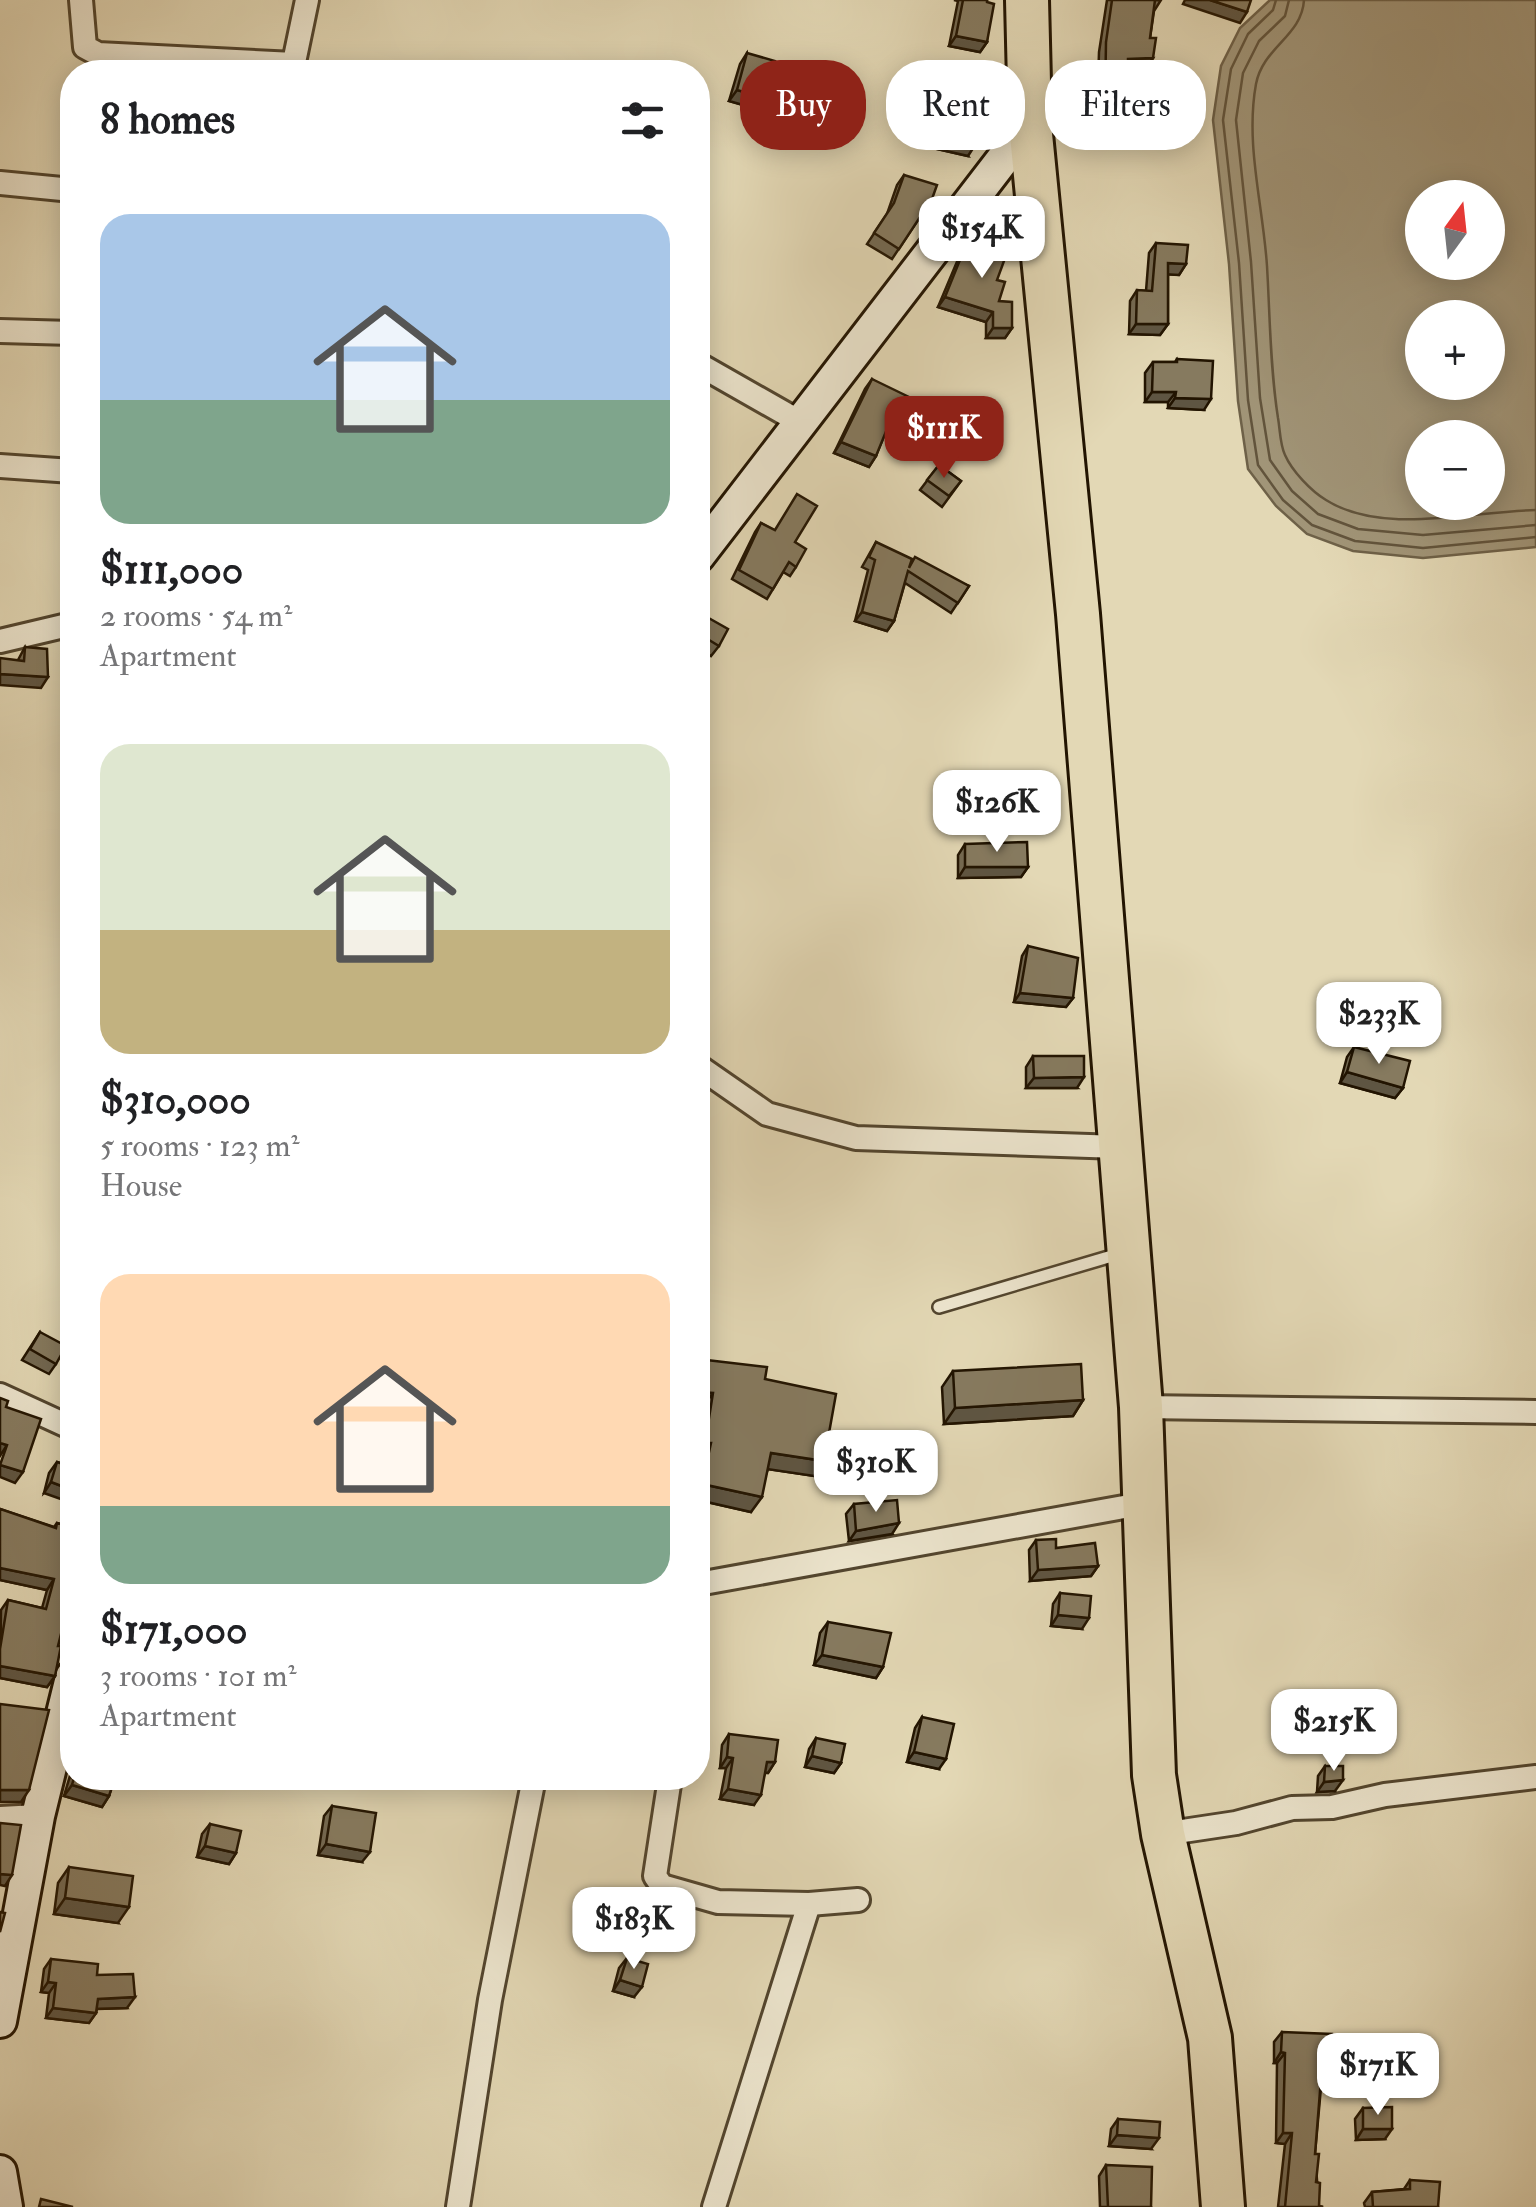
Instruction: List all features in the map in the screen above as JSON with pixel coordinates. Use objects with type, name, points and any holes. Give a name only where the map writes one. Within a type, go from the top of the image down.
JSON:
[{"type":"highway","points":[[1027,0],[1030,124],[1078,614],[1140,1408],[1154,1774],[1210,2038],[1223,2207]]},
{"type":"street","points":[[81,0],[85,48],[98,54],[182,60]]},
{"type":"street","points":[[295,60],[307,0]]},
{"type":"street","points":[[710,540],[1030,124]]},
{"type":"street","points":[[0,183],[60,189]]},
{"type":"street","points":[[0,332],[60,333]]},
{"type":"street","points":[[710,371],[800,422]]},
{"type":"street","points":[[0,466],[60,471]]},
{"type":"street","points":[[0,641],[60,627]]},
{"type":"street","points":[[710,1074],[767,1114],[856,1138],[1119,1147]]},
{"type":"street","points":[[0,1395],[60,1422]]},
{"type":"street","points":[[1140,1408],[1536,1412]]},
{"type":"street","points":[[710,1586],[1146,1503]]},
{"type":"street","points":[[0,2022],[38,1816],[60,1726]]},
{"type":"street","points":[[1164,1834],[1236,1824],[1292,1808],[1332,1807],[1385,1794],[1536,1777]]},
{"type":"street","points":[[458,2207],[490,2000],[532,1790]]},
{"type":"street","points":[[668,1790],[655,1876],[662,1886],[718,1902],[809,1904],[858,1900]]},
{"type":"street","points":[[0,1818],[38,1816]]},
{"type":"street","points":[[714,2207],[809,1904]]},
{"type":"street","points":[[0,2172],[6,2207]]},
{"type":"lane","points":[[940,1307],[1128,1251]]},
{"type":"water","points":[[1270,0],[1536,0],[1536,547],[1423,558],[1353,551],[1307,534],[1276,506],[1248,469],[1238,401],[1229,264],[1213,120],[1221,66],[1240,28]]},
{"type":"building","points":[[963,0],[987,0],[994,4],[987,42],[956,36]]},
{"type":"building","points":[[1112,0],[1155,0],[1150,38],[1156,38],[1153,58],[1106,60]]},
{"type":"building","points":[[1210,0],[1251,0],[1247,12]]},
{"type":"building","points":[[747,53],[772,60],[745,60]]},
{"type":"building","points":[[904,175],[937,185],[899,249],[874,233],[894,203]]},
{"type":"building","points":[[970,235],[1008,250],[997,280],[1005,282],[999,301],[1012,302],[1012,328],[993,328],[993,312],[945,297]]},
{"type":"building","points":[[1156,243],[1188,245],[1186,264],[1168,263],[1168,324],[1136,324],[1137,290],[1152,291]]},
{"type":"building","points":[[1213,361],[1211,399],[1175,398],[1176,392],[1152,392],[1153,362]]},
{"type":"building","points":[[872,379],[909,397],[900,415],[894,412],[876,456],[841,442]]},
{"type":"building","points":[[939,465],[961,481],[949,496],[927,480]]},
{"type":"building","points":[[797,494],[817,506],[795,542],[806,549],[796,567],[789,562],[773,589],[739,570],[761,523],[775,530]]},
{"type":"building","points":[[876,542],[912,559],[909,568],[915,557],[969,586],[958,603],[908,571],[894,621],[862,612],[875,560],[869,557]]},
{"type":"building","points":[[710,619],[728,629],[719,646],[710,641]]},
{"type":"building","points":[[25,647],[47,649],[48,677],[0,674],[0,658],[24,661]]},
{"type":"building","points":[[1027,842],[1028,867],[965,867],[965,844]]},
{"type":"building","points":[[1028,946],[1078,958],[1073,998],[1020,993]]},
{"type":"building","points":[[1354,1047],[1410,1061],[1403,1088],[1347,1072]]},
{"type":"building","points":[[1033,1056],[1084,1056],[1084,1077],[1034,1078]]},
{"type":"building","points":[[40,1332],[60,1343],[60,1357],[56,1364],[30,1349]]},
{"type":"building","points":[[710,1360],[767,1367],[765,1379],[836,1394],[824,1461],[771,1453],[762,1497],[710,1486]]},
{"type":"building","points":[[1081,1364],[1083,1400],[955,1408],[953,1371]]},
{"type":"building","points":[[0,1398],[8,1401],[6,1407],[41,1419],[23,1472],[0,1465],[7,1445],[0,1443]]},
{"type":"building","points":[[57,1462],[60,1463],[60,1485],[51,1482]]},
{"type":"building","points":[[897,1500],[899,1523],[856,1531],[854,1504]]},
{"type":"building","points":[[0,1509],[56,1528],[60,1524],[60,1651],[55,1676],[0,1666],[8,1600],[46,1609],[54,1579],[0,1568]]},
{"type":"building","points":[[1056,1539],[1056,1548],[1095,1543],[1098,1566],[1038,1570],[1036,1540]]},
{"type":"building","points":[[1060,1593],[1091,1596],[1089,1618],[1058,1615]]},
{"type":"building","points":[[828,1622],[891,1633],[883,1667],[822,1655]]},
{"type":"building","points":[[0,1704],[49,1710],[29,1790],[0,1790]]},
{"type":"building","points":[[922,1717],[954,1724],[946,1759],[914,1752]]},
{"type":"building","points":[[729,1734],[778,1740],[775,1762],[767,1762],[761,1795],[728,1789],[733,1758],[727,1757]]},
{"type":"building","points":[[816,1738],[845,1744],[841,1763],[812,1756]]},
{"type":"building","points":[[1325,1766],[1343,1766],[1343,1780],[1324,1782]]},
{"type":"building","points":[[89,1790],[111,1790],[109,1796]]},
{"type":"building","points":[[332,1806],[376,1813],[370,1852],[326,1844]]},
{"type":"building","points":[[0,1823],[21,1825],[12,1875],[0,1874]]},
{"type":"building","points":[[210,1824],[241,1831],[236,1853],[205,1846]]},
{"type":"building","points":[[69,1867],[133,1876],[129,1907],[65,1898]]},
{"type":"building","points":[[627,1958],[648,1964],[642,1987],[620,1980]]},
{"type":"building","points":[[51,1959],[98,1964],[97,1975],[133,1974],[135,1997],[98,1999],[96,2013],[53,2008],[56,1983],[48,1982]]},
{"type":"building","points":[[1282,2032],[1332,2034],[1331,2055],[1323,2054],[1315,2154],[1319,2154],[1316,2182],[1320,2183],[1319,2206],[1323,2207],[1285,2207],[1292,2133],[1283,2133]]},
{"type":"building","points":[[1392,2107],[1392,2129],[1363,2129],[1363,2108]]},
{"type":"building","points":[[1118,2119],[1160,2122],[1159,2138],[1117,2135]]},
{"type":"building","points":[[1106,2165],[1152,2167],[1151,2207],[1108,2207]]},
{"type":"building","points":[[1410,2180],[1440,2182],[1438,2207],[1373,2207],[1372,2192],[1410,2189]]},
{"type":"building","points":[[41,2199],[73,2207],[39,2207]]}]
